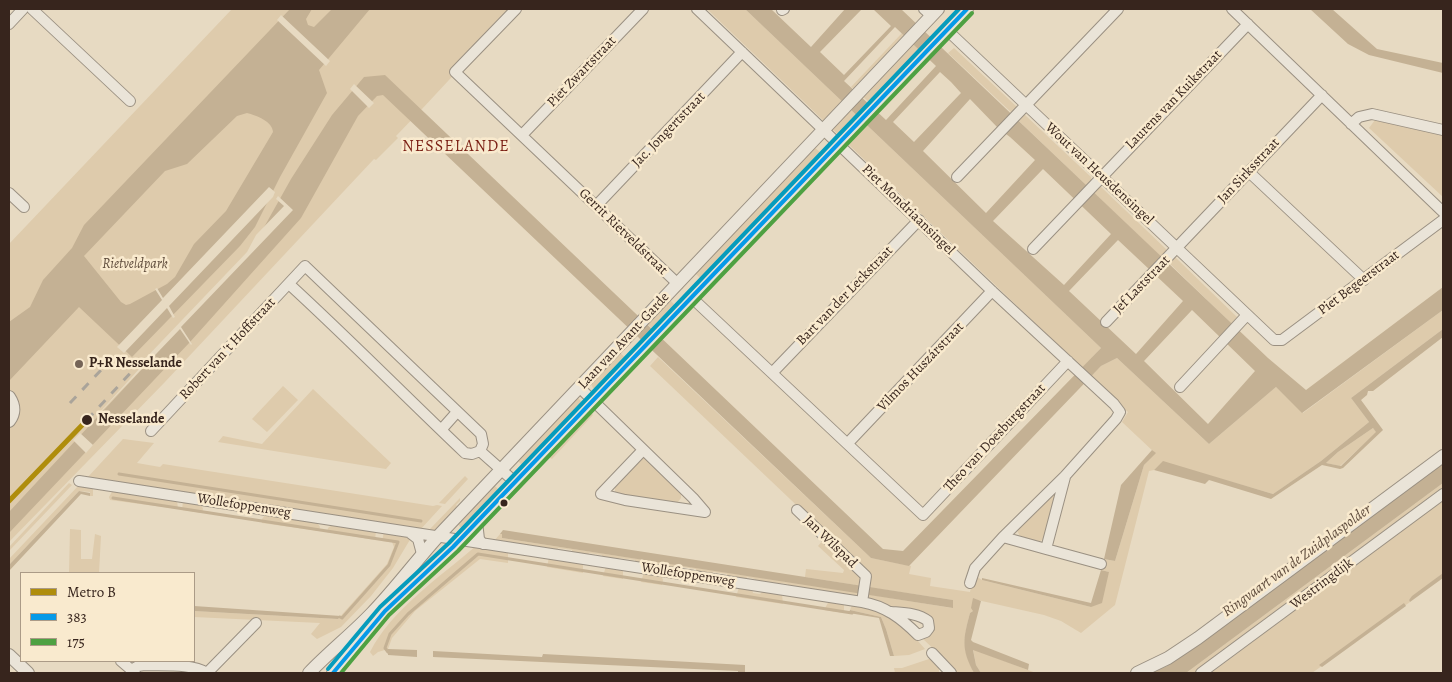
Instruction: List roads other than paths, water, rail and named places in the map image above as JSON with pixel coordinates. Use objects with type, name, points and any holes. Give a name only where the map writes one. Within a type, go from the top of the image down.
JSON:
[{"type":"street","points":[[9,24],[23,9]]},
{"type":"street","points":[[32,9],[130,101]]},
{"type":"street","name":"Gerrit Rietveldstraat","points":[[516,9],[455,72],[923,515]]},
{"type":"street","name":"Piet Zwartstraat","points":[[522,135],[642,9]]},
{"type":"street","name":"Piet Mondriaansingel","points":[[697,9],[992,291],[1114,404],[1120,412],[1116,419],[1065,476]]},
{"type":"street","name":"Laan van Avant-Garde","points":[[332,673],[352,653],[384,612],[407,588],[460,540],[967,9]]},
{"type":"street","points":[[957,177],[1118,9]]},
{"type":"street","points":[[1232,9],[1443,212]]},
{"type":"street","name":"Laan van Avant-Garde","points":[[308,673],[328,652],[367,618],[396,587],[438,536],[632,333],[823,128],[846,107],[923,26],[931,11]]},
{"type":"street","name":"Wout van Heusdensingel","points":[[931,11],[1023,109],[1098,180],[1177,248],[1244,319],[1274,340]]},
{"type":"street","name":"Laurens van Kuikstraat","points":[[1033,249],[1248,24]]},
{"type":"street","name":"Jac. Jongertstraat","points":[[596,206],[742,52]]},
{"type":"street","name":"Jan Sirksstraat","points":[[1177,248],[1322,95]]},
{"type":"street","points":[[1351,124],[1359,117],[1372,114],[1443,130]]},
{"type":"street","points":[[1249,172],[1364,280]]},
{"type":"street","points":[[9,193],[24,207]]},
{"type":"street","name":"Bart van der Leckstraat","points":[[772,373],[919,220]]},
{"type":"street","name":"Piet Begeerstraat","points":[[1274,340],[1282,340],[1443,220]]},
{"type":"street","name":"Jef Laststraat","points":[[1106,322],[1177,248]]},
{"type":"street","name":"Robert van 't Hoffstraat","points":[[151,431],[306,266],[457,412]]},
{"type":"street","points":[[289,284],[338,329],[441,430],[465,453],[472,454],[480,451],[483,444],[481,434],[457,412],[441,430]]},
{"type":"street","name":"Vilmos Huszárstraat","points":[[848,444],[992,291]]},
{"type":"street","points":[[1180,387],[1244,319]]},
{"type":"street","name":"Theo van Doesburgstraat","points":[[923,515],[1068,361]]},
{"type":"street","points":[[580,388],[593,400],[693,498],[706,512],[625,500],[601,494],[644,450]]},
{"type":"street","points":[[9,422],[14,414],[11,402]]},
{"type":"street","points":[[480,451],[515,482]]},
{"type":"street","points":[[1138,673],[1168,658],[1190,644],[1443,456]]},
{"type":"street","points":[[970,583],[975,568],[1003,537],[1065,476]]},
{"type":"street","points":[[1046,549],[1065,476]]},
{"type":"street","name":"Wollefoppenweg","points":[[79,481],[483,544],[862,598],[891,612]]},
{"type":"street","name":"Westringdijk","points":[[1201,673],[1443,494]]},
{"type":"street","name":"Jan Wilspad","points":[[797,510],[866,576],[862,598]]},
{"type":"street","points":[[477,522],[479,539],[483,544]]},
{"type":"street","points":[[408,532],[418,539],[422,554]]},
{"type":"street","points":[[1003,537],[1101,564]]},
{"type":"street","points":[[122,662],[133,672],[138,666],[154,666],[193,668],[207,673],[256,622]]},
{"type":"street","points":[[932,653],[950,673]]},
{"type":"street","points":[[9,655],[28,673]]},
{"type":"waterway","points":[[119,474],[421,521]]},
{"type":"waterway","points":[[113,498],[398,542],[389,565],[342,618],[340,617]]},
{"type":"waterway","points":[[391,653],[385,648],[390,634],[408,614],[478,554],[852,613]]},
{"type":"railway","points":[[70,403],[118,352]]},
{"type":"railway","points":[[87,420],[135,368]]},
{"type":"metro line","name":"B","points":[[9,501],[87,420]]},
{"type":"place","name":"P+R Nesselande","points":[[79,364]]},
{"type":"place","name":"Nesselande","points":[[87,420]]},
{"type":"district","name":"NESSELANDE","points":[[456,147]]},
{"type":"park label","name":"Rietveldpark","points":[[135,265]]},
{"type":"water label","name":"Ringvaart van de Zuidplaspolder","points":[[1297,561]]}]
